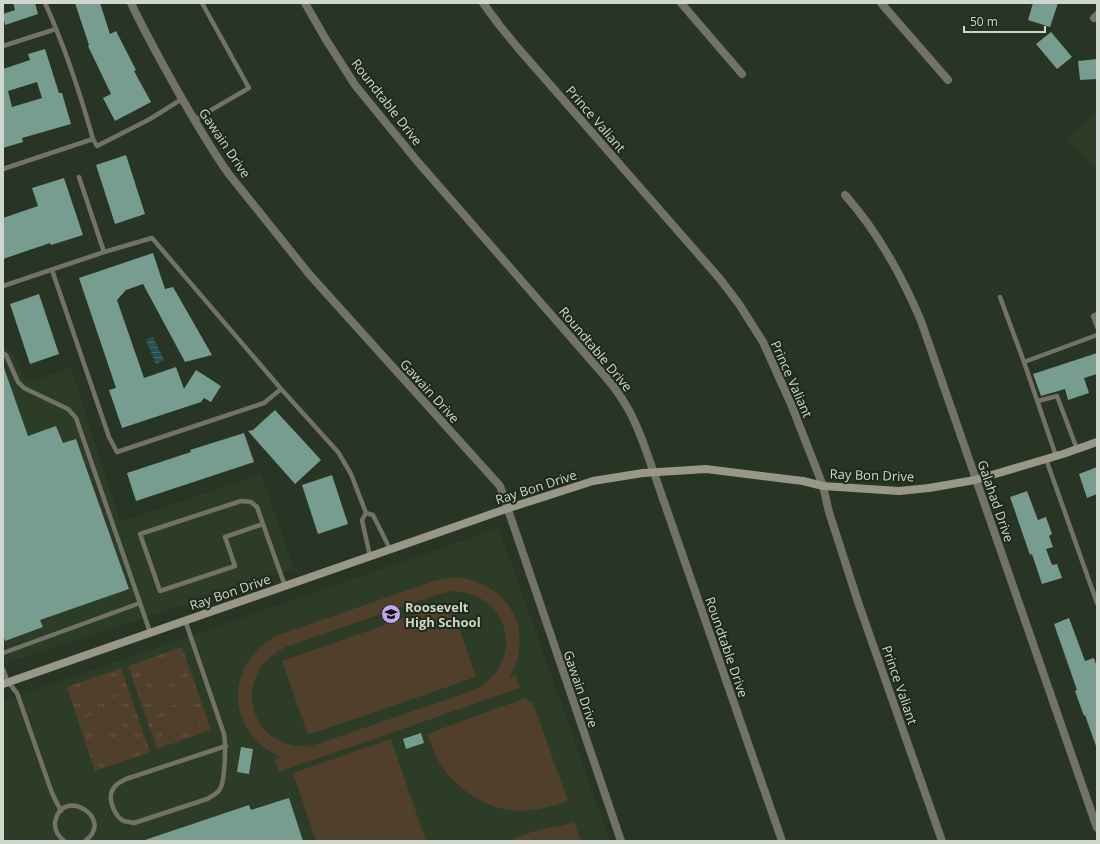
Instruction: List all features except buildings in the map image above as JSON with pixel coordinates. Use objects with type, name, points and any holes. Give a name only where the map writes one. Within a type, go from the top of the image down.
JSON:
[{"type":"street","name":"Gawain Drive","points":[[131,3],[151,44],[194,120],[220,161],[291,253],[500,486],[506,509],[621,841]]},
{"type":"street","name":"Roundtable Drive","points":[[305,3],[355,85],[417,161],[617,391],[628,408],[654,473],[782,841]]},
{"type":"street","name":"Prince Valiant","points":[[483,3],[518,48],[715,273],[739,304],[763,342],[823,486],[829,512],[858,602],[942,841]]},
{"type":"street","points":[[681,3],[742,74]]},
{"type":"street","points":[[881,3],[948,80]]},
{"type":"street","name":"Galahad Drive","points":[[845,196],[858,210],[878,237],[910,296],[921,321],[1097,828]]},
{"type":"street","name":"Ray Bon Drive","points":[[5,683],[506,509],[593,481],[643,474],[706,469],[803,481],[823,486],[899,491],[929,488],[975,480],[1097,442]]},
{"type":"lane","points":[[45,3],[80,93],[93,139],[97,146],[150,119],[182,99]]},
{"type":"lane","points":[[194,120],[249,88],[202,3]]},
{"type":"lane","points":[[3,46],[56,29]]},
{"type":"lane","points":[[3,169],[93,139]]},
{"type":"lane","points":[[78,177],[104,252]]},
{"type":"lane","points":[[3,286],[104,252],[152,238],[281,389],[338,452],[351,474],[366,513]]},
{"type":"lane","points":[[52,270],[109,437],[117,452],[264,403],[281,389]]},
{"type":"lane","points":[[1000,297],[1038,401],[1056,456]]},
{"type":"lane","points":[[1097,314],[1093,316],[1097,327]]},
{"type":"lane","points":[[1024,362],[1097,335]]},
{"type":"lane","points":[[3,353],[6,355],[18,382],[24,388],[68,409],[76,418],[150,632]]},
{"type":"lane","points":[[1038,401],[1057,396],[1077,449]]},
{"type":"lane","points":[[1046,459],[1097,603]]},
{"type":"lane","points":[[263,524],[224,537],[235,566],[160,591],[140,534],[241,501],[252,502],[257,507],[285,586]]},
{"type":"lane","points":[[366,513],[373,515],[390,549]]},
{"type":"lane","points":[[366,513],[362,520],[370,556]]},
{"type":"lane","points":[[3,653],[140,603]]},
{"type":"lane","points":[[185,620],[224,734],[226,746],[221,788],[217,793],[207,799],[134,822],[124,821],[117,815],[112,804],[112,792],[118,783],[226,746]]},
{"type":"lane","points":[[3,669],[5,683],[17,693],[52,793],[61,811]]},
{"type":"lane","points":[[64,841],[58,836],[55,826],[58,815],[65,808],[76,806],[81,807],[90,814],[94,824],[91,835],[85,841]]},
{"type":"shaded area","points":[[1097,112],[1097,171],[1066,139]]},
{"type":"shaded area","points":[[3,346],[13,355],[23,377],[32,381],[71,367],[120,522],[261,474],[294,569],[3,664]]},
{"type":"shaded area","name":"Roosevelt High School","points":[[499,528],[610,841],[3,841],[3,701]]},
{"type":"green space","points":[[454,577],[473,580],[489,588],[502,598],[512,610],[518,625],[520,642],[517,659],[510,677],[516,676],[520,688],[279,772],[274,760],[281,757],[262,746],[249,731],[240,714],[238,696],[241,677],[249,660],[262,645],[281,634],[434,581]],"holes":[[[454,591],[474,595],[489,605],[500,618],[505,633],[506,649],[500,665],[489,680],[472,691],[311,746],[290,745],[272,737],[260,724],[254,708],[252,691],[257,674],[268,659],[286,647],[439,594]]]},
{"type":"green space","points":[[450,602],[476,677],[308,735],[282,661]]},
{"type":"green space","points":[[182,647],[211,730],[157,749],[128,666]]},
{"type":"green space","points":[[174,655],[180,672],[144,684],[138,667]]},
{"type":"green space","points":[[121,668],[150,752],[95,771],[67,687]]},
{"type":"green space","points":[[113,676],[119,693],[83,706],[77,688]]},
{"type":"green space","points":[[184,683],[190,700],[154,712],[148,695]]},
{"type":"green space","points":[[525,698],[533,703],[568,801],[535,810],[523,811],[490,805],[479,800],[460,786],[441,766],[434,753],[427,734]]},
{"type":"green space","points":[[122,704],[128,721],[92,734],[86,717]]},
{"type":"green space","points":[[194,711],[200,728],[164,740],[158,723]]},
{"type":"green space","points":[[132,732],[138,749],[102,762],[96,745]]},
{"type":"green space","points":[[391,739],[426,841],[316,841],[293,773]]},
{"type":"green space","points":[[574,822],[581,841],[509,841],[546,828]]},
{"type":"water","points":[[153,337],[164,360],[156,364],[146,340]]},
{"type":"place","name":"Roosevelt High School","points":[[391,614]]}]
